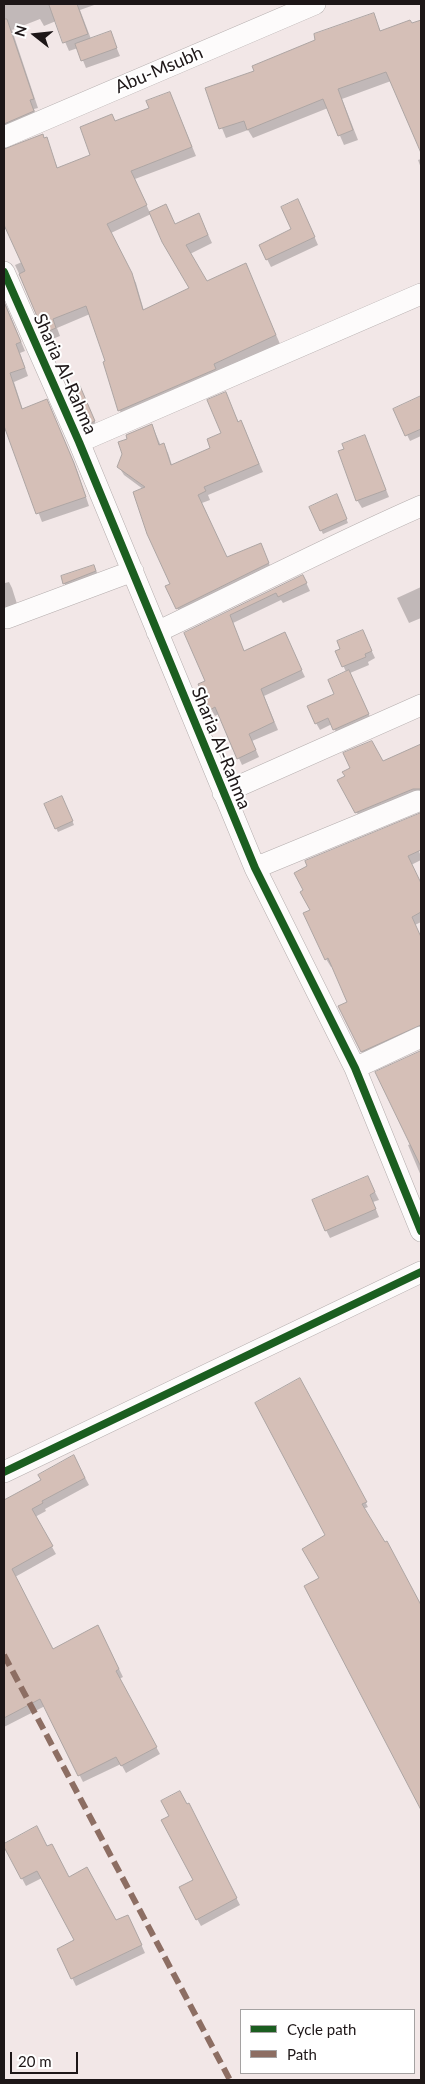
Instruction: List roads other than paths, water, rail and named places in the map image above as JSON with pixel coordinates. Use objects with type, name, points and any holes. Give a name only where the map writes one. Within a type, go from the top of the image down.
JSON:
[{"type":"street","name":"Abu-Msubh","points":[[4,137],[315,4]]},
{"type":"street","name":"Sharia Al-Rahma","points":[[4,272],[79,442],[255,868],[355,1068],[421,1231]]},
{"type":"street","points":[[79,442],[421,294]]},
{"type":"street","points":[[157,632],[307,561],[351,536],[421,506]]},
{"type":"street","points":[[8,618],[133,571]]},
{"type":"street","points":[[223,793],[421,705]]},
{"type":"street","points":[[255,868],[418,801]]},
{"type":"street","points":[[355,1068],[421,1037]]},
{"type":"street","points":[[4,1472],[421,1272]]}]
